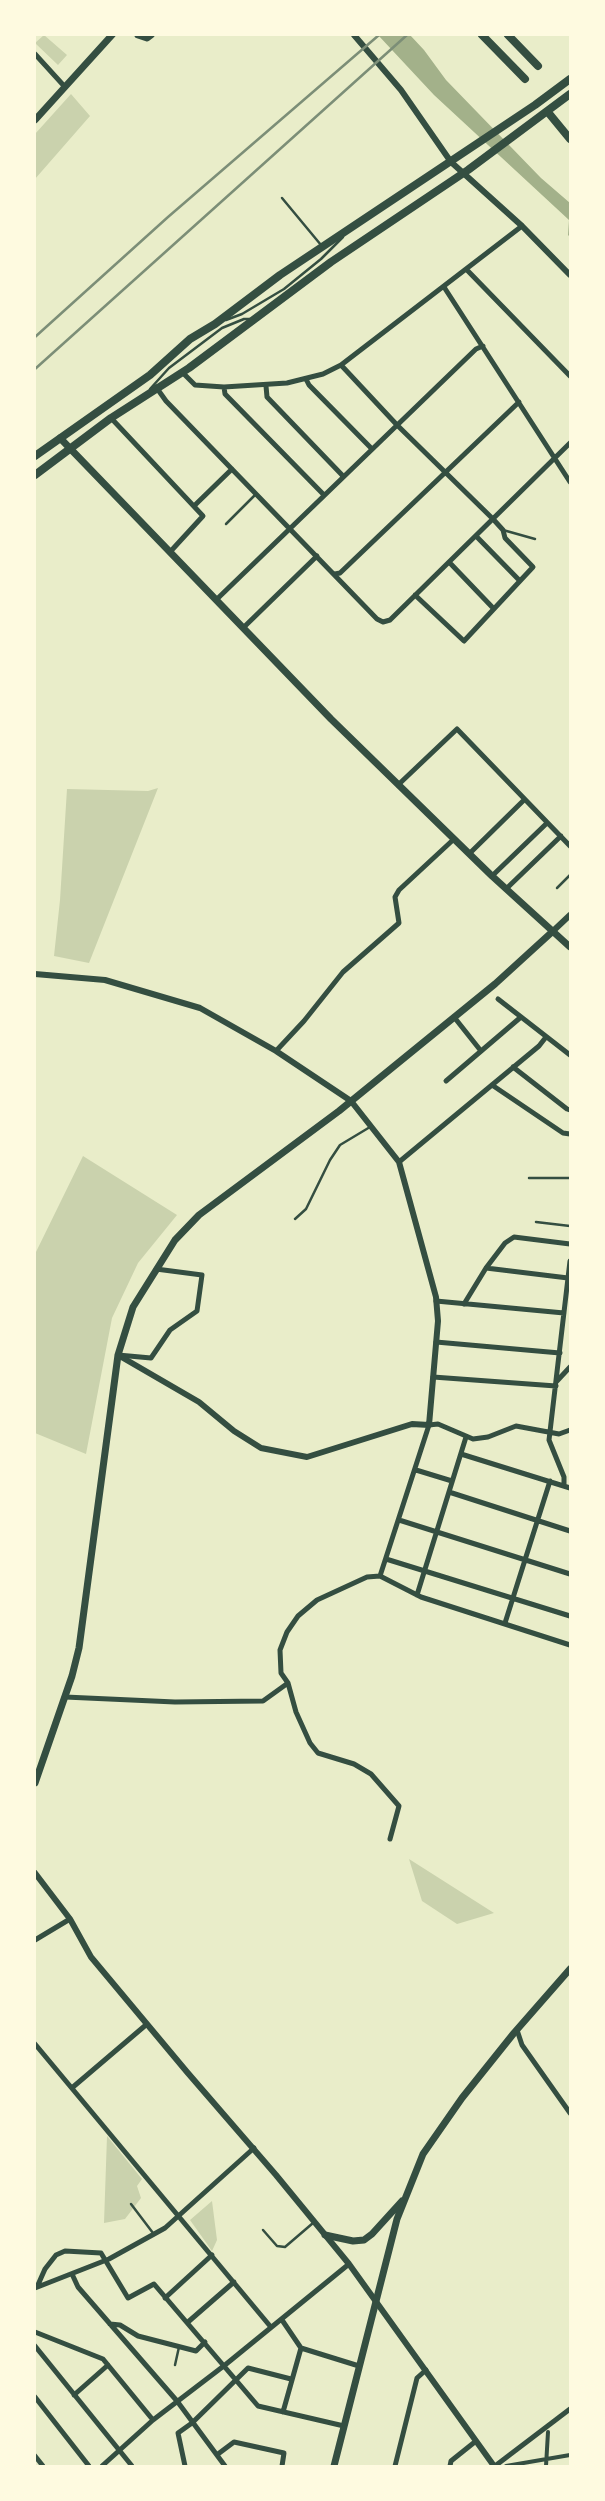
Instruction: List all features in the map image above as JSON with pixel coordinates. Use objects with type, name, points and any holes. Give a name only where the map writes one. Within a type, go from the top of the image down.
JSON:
[{"type":"main road","points":[[35,120],[38,111],[64,87],[112,35]]},
{"type":"main road","points":[[138,35],[147,38],[151,35]]},
{"type":"main road","points":[[482,35],[525,79]]},
{"type":"main road","points":[[508,35],[538,66]]},
{"type":"main road","points":[[35,456],[150,375],[190,339],[215,324],[323,246],[349,231],[535,105],[570,79]]},
{"type":"main road","points":[[35,475],[111,418],[156,387],[182,372],[332,262],[465,172],[570,94]]},
{"type":"main road","points":[[545,112],[570,139]]},
{"type":"main road","points":[[60,438],[398,785],[492,876],[570,947]]},
{"type":"main road","points":[[35,1783],[65,1697],[79,1648],[118,1355],[133,1307],[156,1269],[175,1240],[199,1215],[351,1101],[454,1017],[552,932]]},
{"type":"main road","points":[[334,2466],[397,2219],[423,2154],[434,2136],[517,2030],[570,1968]]},
{"type":"main road","points":[[325,2235],[354,2241],[364,2240],[372,2234],[406,2197]]},
{"type":"street","points":[[354,35],[401,90],[450,162],[465,172],[570,275]]},
{"type":"street","points":[[35,54],[64,87]]},
{"type":"street","points":[[182,372],[196,385],[224,387],[266,386],[323,374],[341,364],[467,270],[522,226]]},
{"type":"street","points":[[467,270],[570,376]]},
{"type":"street","points":[[444,287],[570,482]]},
{"type":"street","points":[[216,600],[343,476],[483,346]]},
{"type":"street","points":[[341,364],[397,425],[493,519],[503,530],[505,538],[534,567],[464,641],[415,595]]},
{"type":"street","points":[[306,379],[309,385],[372,449]]},
{"type":"street","points":[[266,386],[267,397],[343,476]]},
{"type":"street","points":[[156,387],[166,401],[377,619],[383,622],[390,620],[570,443]]},
{"type":"street","points":[[224,387],[225,394],[324,495]]},
{"type":"street","points":[[335,574],[340,573],[519,402]]},
{"type":"street","points":[[111,418],[203,516],[170,552]]},
{"type":"street","points":[[194,506],[232,469]]},
{"type":"street","points":[[476,536],[520,581]]},
{"type":"street","points":[[243,628],[317,556]]},
{"type":"street","points":[[449,562],[494,609]]},
{"type":"street","points":[[398,785],[457,729],[570,846]]},
{"type":"street","points":[[469,854],[524,800]]},
{"type":"street","points":[[492,876],[547,823]]},
{"type":"street","points":[[506,889],[561,836]]},
{"type":"street","points":[[276,1051],[343,972],[398,923],[395,897],[399,890],[454,839]]},
{"type":"street","points":[[552,932],[570,916]]},
{"type":"street","points":[[35,974],[105,980],[200,1008],[276,1051],[351,1101],[399,1162],[436,1301],[438,1320],[428,1425],[416,1470],[380,1576]]},
{"type":"street","points":[[498,999],[570,1055]]},
{"type":"street","points":[[454,1017],[481,1050]]},
{"type":"street","points":[[446,1081],[521,1017]]},
{"type":"street","points":[[399,1162],[539,1046],[546,1036]]},
{"type":"street","points":[[513,1067],[567,1110],[570,1110]]},
{"type":"street","points":[[492,1085],[562,1134],[570,1134]]},
{"type":"street","points":[[464,1304],[486,1268],[505,1242],[514,1238],[570,1244]]},
{"type":"street","points":[[564,1486],[564,1477],[549,1440],[549,1432],[568,1293],[570,1261]]},
{"type":"street","points":[[486,1268],[568,1278]]},
{"type":"street","points":[[118,1355],[151,1358],[170,1330],[197,1311],[202,1275],[156,1269]]},
{"type":"street","points":[[436,1301],[564,1313]]},
{"type":"street","points":[[436,1342],[560,1352]]},
{"type":"street","points":[[118,1355],[199,1402],[234,1431],[261,1448],[307,1457],[412,1424],[438,1424],[473,1439],[488,1437],[516,1426],[559,1434],[570,1430]]},
{"type":"street","points":[[556,1384],[570,1367]]},
{"type":"street","points":[[433,1377],[556,1384]]},
{"type":"street","points":[[417,1595],[466,1436]]},
{"type":"street","points":[[461,1454],[570,1488]]},
{"type":"street","points":[[416,1470],[452,1481]]},
{"type":"street","points":[[564,1486],[570,1479]]},
{"type":"street","points":[[505,1624],[550,1482]]},
{"type":"street","points":[[449,1492],[570,1531]]},
{"type":"street","points":[[399,1520],[570,1574]]},
{"type":"street","points":[[386,1559],[570,1616]]},
{"type":"street","points":[[390,1838],[399,1806],[370,1774],[354,1764],[318,1753],[310,1743],[296,1712],[288,1684],[281,1673],[280,1650],[287,1632],[298,1616],[318,1600],[367,1577],[380,1576],[417,1595],[570,1645]]},
{"type":"street","points":[[65,1697],[168,1702],[263,1701],[288,1684]]},
{"type":"street","points":[[35,1873],[70,1919],[91,1957],[254,2148],[349,2264],[495,2466],[570,2410]]},
{"type":"street","points":[[35,1940],[70,1919]]},
{"type":"street","points":[[73,2087],[147,2024]]},
{"type":"street","points":[[517,2030],[522,2045],[570,2113]]},
{"type":"street","points":[[35,2044],[180,2215],[270,2326]]},
{"type":"street","points":[[36,2288],[105,2260],[165,2228],[254,2148]]},
{"type":"street","points":[[36,2288],[45,2269],[56,2255],[65,2251],[101,2253],[128,2298],[154,2284],[237,2378],[258,2406],[344,2426]]},
{"type":"street","points":[[165,2298],[212,2254]]},
{"type":"street","points":[[102,2466],[176,2400],[225,2365],[270,2326],[282,2320],[349,2264]]},
{"type":"street","points":[[72,2274],[78,2287],[176,2400],[218,2454],[225,2466]]},
{"type":"street","points":[[188,2322],[234,2282]]},
{"type":"street","points":[[282,2320],[301,2348],[358,2366]]},
{"type":"street","points":[[110,2324],[120,2325],[138,2336],[196,2351],[205,2342]]},
{"type":"street","points":[[35,2332],[103,2359],[153,2420]]},
{"type":"street","points":[[35,2346],[132,2466]]},
{"type":"street","points":[[283,2412],[301,2348]]},
{"type":"street","points":[[74,2395],[108,2365]]},
{"type":"street","points":[[185,2466],[178,2433],[192,2423],[248,2368],[291,2379]]},
{"type":"street","points":[[395,2466],[418,2378],[426,2370]]},
{"type":"street","points":[[35,2397],[89,2466]]},
{"type":"street","points":[[546,2466],[548,2432]]},
{"type":"street","points":[[450,2466],[451,2461],[476,2441]]},
{"type":"street","points":[[218,2454],[234,2442],[284,2453],[282,2466]]},
{"type":"street","points":[[506,2466],[530,2464],[546,2458],[570,2455]]},
{"type":"street","points":[[35,2456],[43,2466]]},
{"type":"lane","points":[[282,198],[323,246]]},
{"type":"lane","points":[[215,324],[242,314],[284,289],[321,259],[349,231]]},
{"type":"lane","points":[[144,396],[169,368],[222,328],[244,319],[255,318]]},
{"type":"lane","points":[[226,524],[256,494]]},
{"type":"lane","points":[[503,530],[535,539]]},
{"type":"lane","points":[[557,888],[570,875]]},
{"type":"lane","points":[[295,1219],[306,1209],[330,1160],[340,1145],[371,1126]]},
{"type":"lane","points":[[529,1178],[570,1178]]},
{"type":"lane","points":[[536,1222],[570,1226]]},
{"type":"lane","points":[[131,2204],[154,2234]]},
{"type":"lane","points":[[263,2230],[277,2246],[284,2247],[315,2222]]},
{"type":"lane","points":[[175,2365],[179,2347]]},
{"type":"shaded area","points":[[44,35],[67,55],[58,65],[35,43]]},
{"type":"shaded area","points":[[378,35],[410,35],[424,50],[446,80],[541,178],[570,203],[570,237],[568,235],[569,220],[434,95]]},
{"type":"shaded area","points":[[71,94],[90,116],[35,179],[35,134]]},
{"type":"shaded area","points":[[158,788],[89,963],[54,956],[60,900],[67,789],[148,791]]},
{"type":"shaded area","points":[[83,1156],[177,1215],[138,1263],[112,1318],[86,1454],[35,1433],[35,1254]]},
{"type":"shaded area","points":[[409,1859],[494,1913],[457,1924],[422,1901]]},
{"type":"shaded area","points":[[107,2136],[142,2179],[137,2186],[141,2198],[125,2219],[104,2223]]},
{"type":"shaded area","points":[[212,2201],[217,2240],[212,2251],[190,2220]]},
{"type":"railway","points":[[35,337],[168,217],[379,35]]},
{"type":"railway","points":[[35,369],[407,35]]}]
